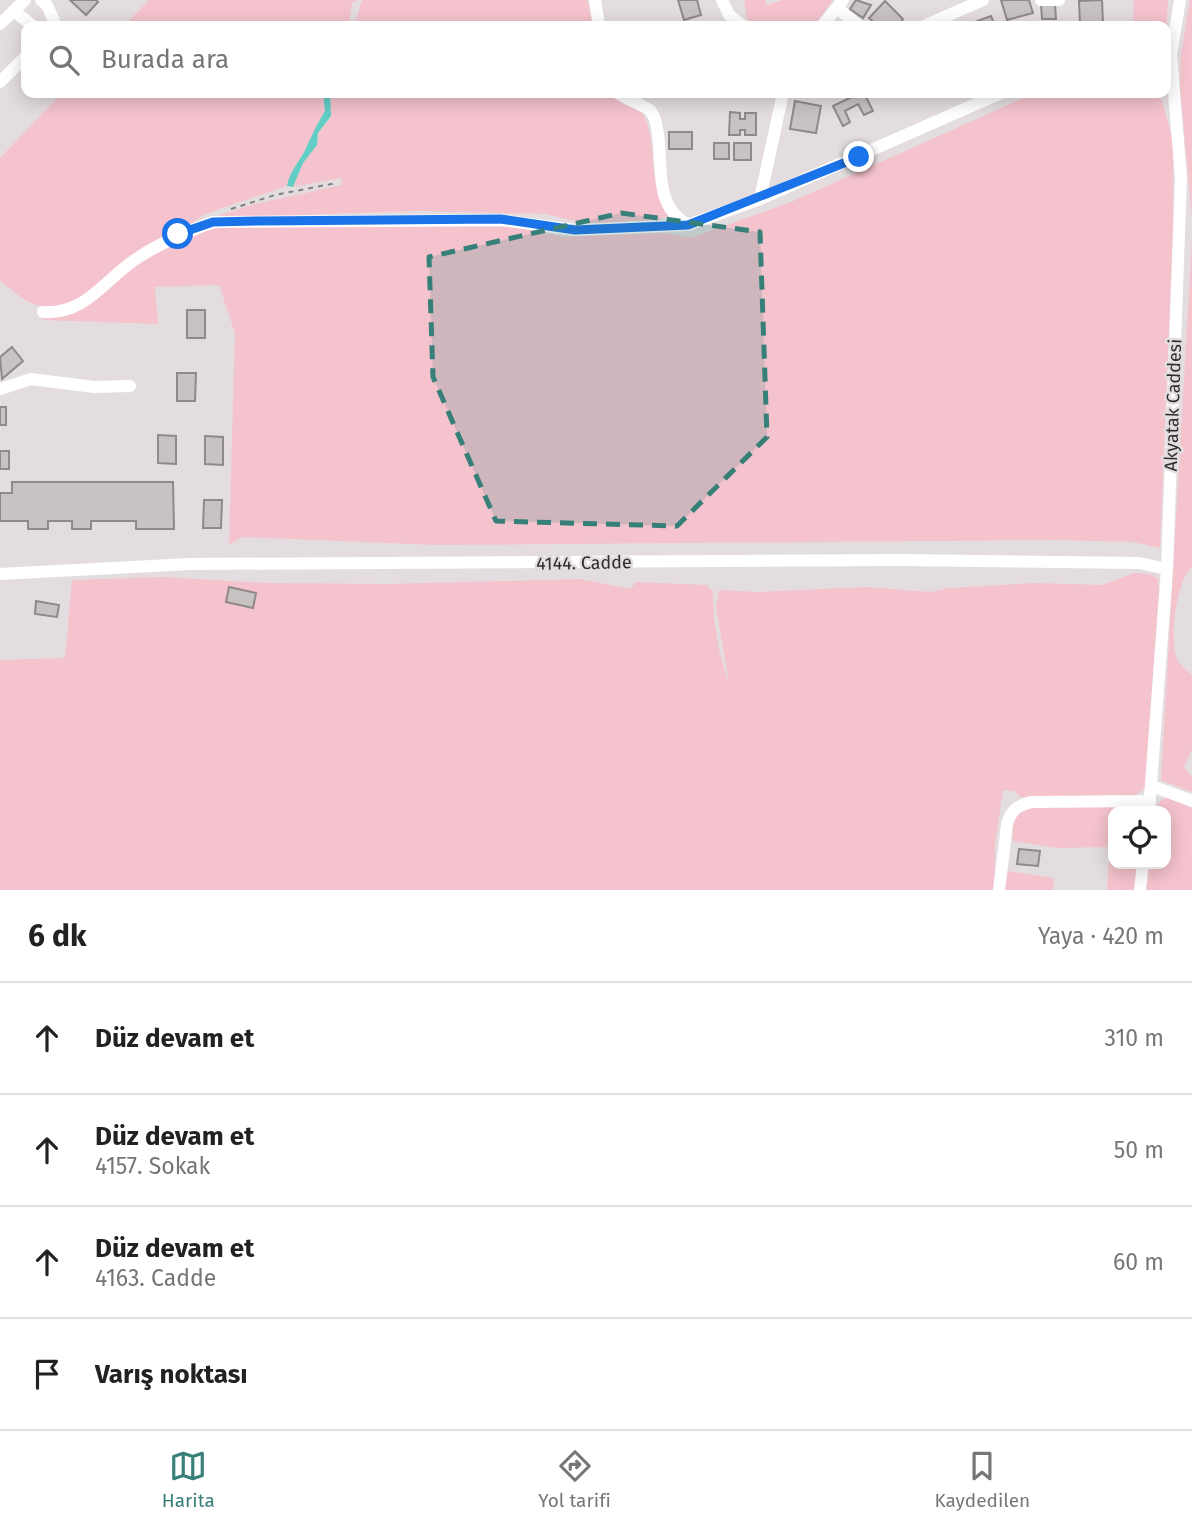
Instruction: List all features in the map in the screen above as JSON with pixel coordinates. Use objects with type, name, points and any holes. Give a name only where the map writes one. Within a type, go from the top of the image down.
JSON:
[{"type":"street","points":[[0,24],[25,0]]},
{"type":"street","points":[[41,0],[54,21]]},
{"type":"street","points":[[595,0],[598,21]]},
{"type":"street","points":[[722,0],[729,15],[737,21]]},
{"type":"street","points":[[935,21],[983,0]]},
{"type":"street","points":[[1041,0],[1059,0]]},
{"type":"street","name":"Akyatak Caddesi","points":[[1171,41],[1180,0]]},
{"type":"street","points":[[826,21],[840,4],[855,21]]},
{"type":"street","points":[[13,11],[26,21]]},
{"type":"street","points":[[0,82],[21,61]]},
{"type":"street","name":"Akyatak Caddesi","points":[[1150,806],[1167,569],[1186,231],[1171,96]]},
{"type":"street","points":[[627,98],[650,110],[654,117],[663,189],[678,220],[688,225]]},
{"type":"street","points":[[760,199],[782,98]]},
{"type":"street","points":[[43,312],[60,313],[74,309],[90,299],[137,258],[178,234],[213,222],[501,219],[575,230],[688,225],[760,199],[990,98]]},
{"type":"street","points":[[0,389],[31,379],[93,387],[130,386]]},
{"type":"street","name":"4144. Cadde","points":[[0,574],[189,564],[901,560],[1139,563],[1167,569]]},
{"type":"street","points":[[1152,786],[1192,801]]},
{"type":"street","points":[[999,890],[1007,824],[1010,814],[1018,806],[1031,802],[1150,806]]},
{"type":"street","points":[[1140,890],[1142,869]]},
{"type":"path","points":[[229,210],[275,195],[336,183]]},
{"type":"highlighted area","points":[[621,213],[760,232],[767,437],[677,526],[496,521],[433,377],[429,257]]},
{"type":"shaded area","points":[[149,0],[358,0],[352,3],[350,21],[129,21]]},
{"type":"shaded area","points":[[362,0],[587,0],[592,21],[356,21]]},
{"type":"shaded area","points":[[744,0],[765,0],[767,5],[783,0],[833,0],[818,21],[747,19]]},
{"type":"shaded area","points":[[1134,0],[1168,0],[1167,21],[1133,21]]},
{"type":"shaded area","points":[[1190,0],[1192,218],[1180,87],[1181,54]]},
{"type":"shaded area","points":[[57,98],[324,98],[325,111],[287,186],[205,214],[84,298],[58,306],[38,306],[29,302],[0,280],[0,158]]},
{"type":"shaded area","points":[[330,98],[617,98],[622,104],[641,111],[647,123],[658,190],[670,216],[656,220],[588,224],[545,214],[418,211],[211,218],[255,204],[342,185],[341,178],[293,187],[303,163],[317,145],[318,133],[331,117]]},
{"type":"shaded area","points":[[1024,98],[1160,98],[1173,141],[1173,228],[1160,548],[1133,542],[1057,540],[436,545],[242,537],[229,545],[235,333],[219,285],[155,287],[158,324],[43,320],[37,314],[64,315],[82,309],[137,263],[181,238],[223,227],[518,227],[562,237],[664,233],[691,238],[791,202]]},
{"type":"shaded area","points":[[1192,239],[1192,567],[1186,574],[1178,597],[1174,638],[1177,659],[1192,675],[1192,749],[1184,767],[1192,777],[1192,792],[1161,780]]},
{"type":"shaded area","points":[[1134,573],[1151,574],[1158,579],[1159,590],[1145,787],[1135,796],[1021,797],[1014,791],[1003,790],[995,845],[994,890],[0,890],[0,660],[65,658],[72,580],[162,577],[266,583],[388,584],[580,579],[631,589],[635,582],[707,585],[713,592],[717,638],[729,683],[716,607],[719,590],[758,592],[866,587],[930,592],[950,588],[1035,583],[1102,585]]},
{"type":"shaded area","points":[[1168,798],[1192,808],[1192,890],[1145,890],[1147,869],[1171,869],[1171,806],[1158,806],[1161,800]]},
{"type":"shaded area","points":[[1134,805],[1135,806],[1108,806],[1108,847],[1057,848],[1013,841],[1014,821],[1027,806]]},
{"type":"shaded area","points":[[1108,869],[1137,869],[1134,890],[1107,890]]},
{"type":"shaded area","points":[[1008,871],[1054,878],[1053,890],[1004,890]]},
{"type":"water","points":[[324,98],[330,98],[331,116],[318,133],[317,145],[303,163],[293,187],[287,186],[291,175],[325,111]]},
{"type":"building","points":[[70,0],[96,0],[98,2],[86,15]]},
{"type":"building","points":[[678,0],[697,0],[701,15],[684,20]]},
{"type":"building","points":[[856,0],[871,5],[863,18],[850,9]]},
{"type":"building","points":[[1001,0],[1029,0],[1033,13],[1007,20]]},
{"type":"building","points":[[1102,0],[1103,21],[1080,21],[1079,1]]},
{"type":"building","points":[[885,1],[903,19],[872,21],[869,18]]},
{"type":"building","points":[[1055,4],[1056,19],[1042,19],[1041,5]]},
{"type":"building","points":[[991,16],[993,21],[977,21]]},
{"type":"building","points":[[850,98],[866,98],[873,111],[864,115],[858,104],[845,111],[850,122],[843,126],[833,106]]},
{"type":"building","points":[[795,101],[821,106],[816,133],[790,129]]},
{"type":"building","points":[[730,112],[740,113],[740,119],[745,119],[745,113],[756,113],[756,135],[745,135],[745,130],[740,130],[740,135],[729,135]]},
{"type":"building","points":[[669,132],[692,132],[692,149],[669,149]]},
{"type":"building","points":[[714,143],[729,143],[729,159],[714,159]]},
{"type":"building","points":[[734,143],[751,143],[751,160],[734,160]]},
{"type":"building","points":[[187,310],[205,310],[205,338],[187,338]]},
{"type":"building","points":[[12,347],[23,361],[2,379],[0,357]]},
{"type":"building","points":[[177,373],[196,373],[195,401],[177,401]]},
{"type":"building","points":[[0,407],[6,407],[6,425],[0,425]]},
{"type":"building","points":[[158,435],[176,436],[176,464],[158,463]]},
{"type":"building","points":[[205,436],[223,437],[223,465],[205,464]]},
{"type":"building","points":[[0,451],[9,451],[9,469],[0,469]]},
{"type":"building","points":[[12,482],[173,482],[174,529],[136,529],[136,521],[91,521],[91,529],[72,529],[72,521],[48,521],[48,529],[28,529],[28,521],[0,521],[0,493],[12,493]]},
{"type":"building","points":[[204,500],[222,500],[221,528],[203,528]]},
{"type":"building","points":[[229,587],[256,593],[253,608],[226,602]]},
{"type":"building","points":[[36,601],[59,605],[57,617],[35,614]]},
{"type":"building","points":[[1019,849],[1040,851],[1038,866],[1017,864]]},
{"type":"route","points":[[178,234],[213,222],[259,221],[501,219],[575,230],[688,225],[760,199],[859,157]]}]
